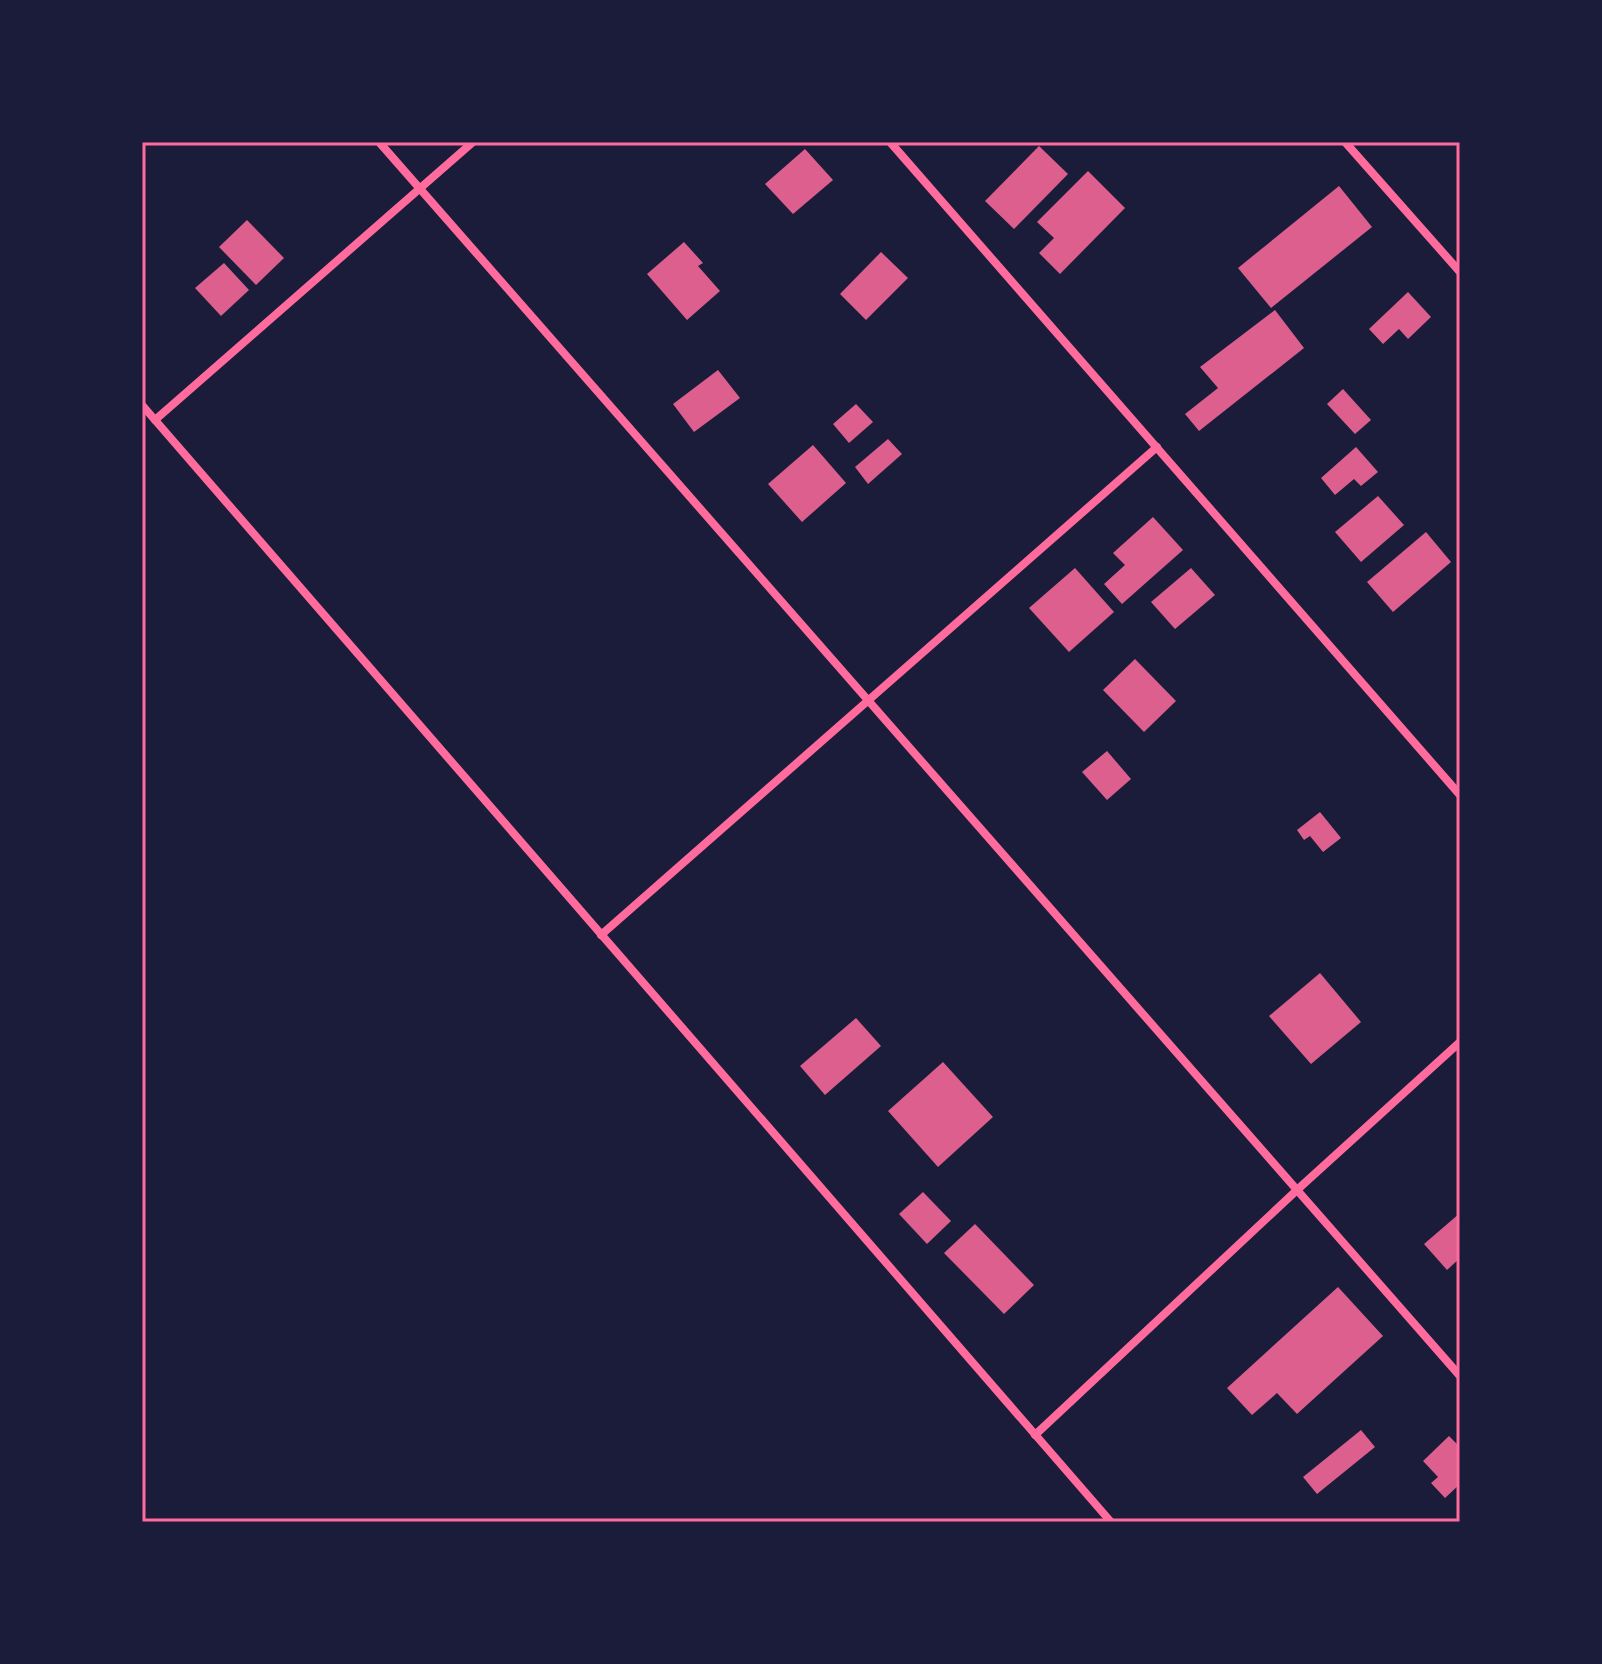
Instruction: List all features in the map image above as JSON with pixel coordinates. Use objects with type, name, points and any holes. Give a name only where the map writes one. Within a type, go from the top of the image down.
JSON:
[{"type":"street","points":[[379,142],[1460,1376]]},
{"type":"street","points":[[155,420],[473,142]]},
{"type":"street","points":[[890,142],[1460,795]]},
{"type":"street","points":[[1345,142],[1460,272]]},
{"type":"street","points":[[142,405],[1111,1522]]},
{"type":"street","points":[[601,935],[1157,447]]},
{"type":"street","points":[[1035,1435],[1460,1042]]},
{"type":"building","points":[[1039,146],[1068,174],[1014,229],[985,201]]},
{"type":"building","points":[[805,149],[833,180],[793,214],[765,184]]},
{"type":"building","points":[[1088,171],[1125,208],[1060,274],[1039,253],[1054,238],[1037,222]]},
{"type":"building","points":[[1339,186],[1372,227],[1271,308],[1238,268]]},
{"type":"building","points":[[247,220],[284,258],[256,285],[219,247]]},
{"type":"building","points":[[684,242],[703,263],[698,266],[720,291],[687,320],[647,274]]},
{"type":"building","points":[[881,252],[908,278],[866,320],[840,294]]},
{"type":"building","points":[[224,263],[249,290],[221,316],[195,288]]},
{"type":"building","points":[[1408,292],[1431,317],[1408,339],[1399,329],[1383,344],[1369,329]]},
{"type":"building","points":[[1275,310],[1304,348],[1199,431],[1185,414],[1218,388],[1200,367]]},
{"type":"building","points":[[718,370],[740,398],[694,432],[673,404]]},
{"type":"building","points":[[1343,389],[1371,420],[1355,434],[1327,404]]},
{"type":"building","points":[[856,404],[873,422],[849,443],[833,424]]},
{"type":"building","points":[[888,439],[902,454],[868,484],[855,467]]},
{"type":"building","points":[[813,445],[846,483],[802,522],[768,484]]},
{"type":"building","points":[[1356,447],[1378,472],[1361,486],[1354,479],[1335,495],[1321,478]]},
{"type":"building","points":[[1378,496],[1404,525],[1361,562],[1335,532]]},
{"type":"building","points":[[1153,517],[1183,550],[1122,604],[1104,584],[1125,565],[1113,553]]},
{"type":"building","points":[[1426,532],[1451,562],[1393,612],[1367,582]]},
{"type":"building","points":[[1075,568],[1114,612],[1069,652],[1029,608]]},
{"type":"building","points":[[1191,568],[1215,595],[1175,629],[1151,602]]},
{"type":"building","points":[[1135,659],[1176,701],[1144,732],[1103,690]]},
{"type":"building","points":[[1107,751],[1131,779],[1107,800],[1082,772]]},
{"type":"building","points":[[1320,812],[1341,838],[1323,852],[1310,836],[1304,840],[1297,830]]},
{"type":"building","points":[[1320,973],[1361,1022],[1311,1064],[1269,1016]]},
{"type":"building","points":[[856,1018],[881,1046],[825,1095],[800,1066]]},
{"type":"building","points":[[943,1062],[993,1117],[938,1167],[888,1111]]},
{"type":"building","points":[[923,1192],[951,1221],[927,1244],[899,1214]]},
{"type":"building","points":[[1460,1213],[1460,1258],[1447,1270],[1424,1244]]},
{"type":"building","points":[[975,1224],[1034,1285],[1004,1314],[944,1253]]},
{"type":"building","points":[[1338,1287],[1383,1336],[1297,1414],[1277,1393],[1252,1415],[1227,1388]]},
{"type":"building","points":[[1361,1430],[1375,1447],[1317,1494],[1303,1477]]},
{"type":"building","points":[[1449,1436],[1460,1447],[1460,1484],[1445,1498],[1431,1483],[1438,1477],[1423,1461]]}]
